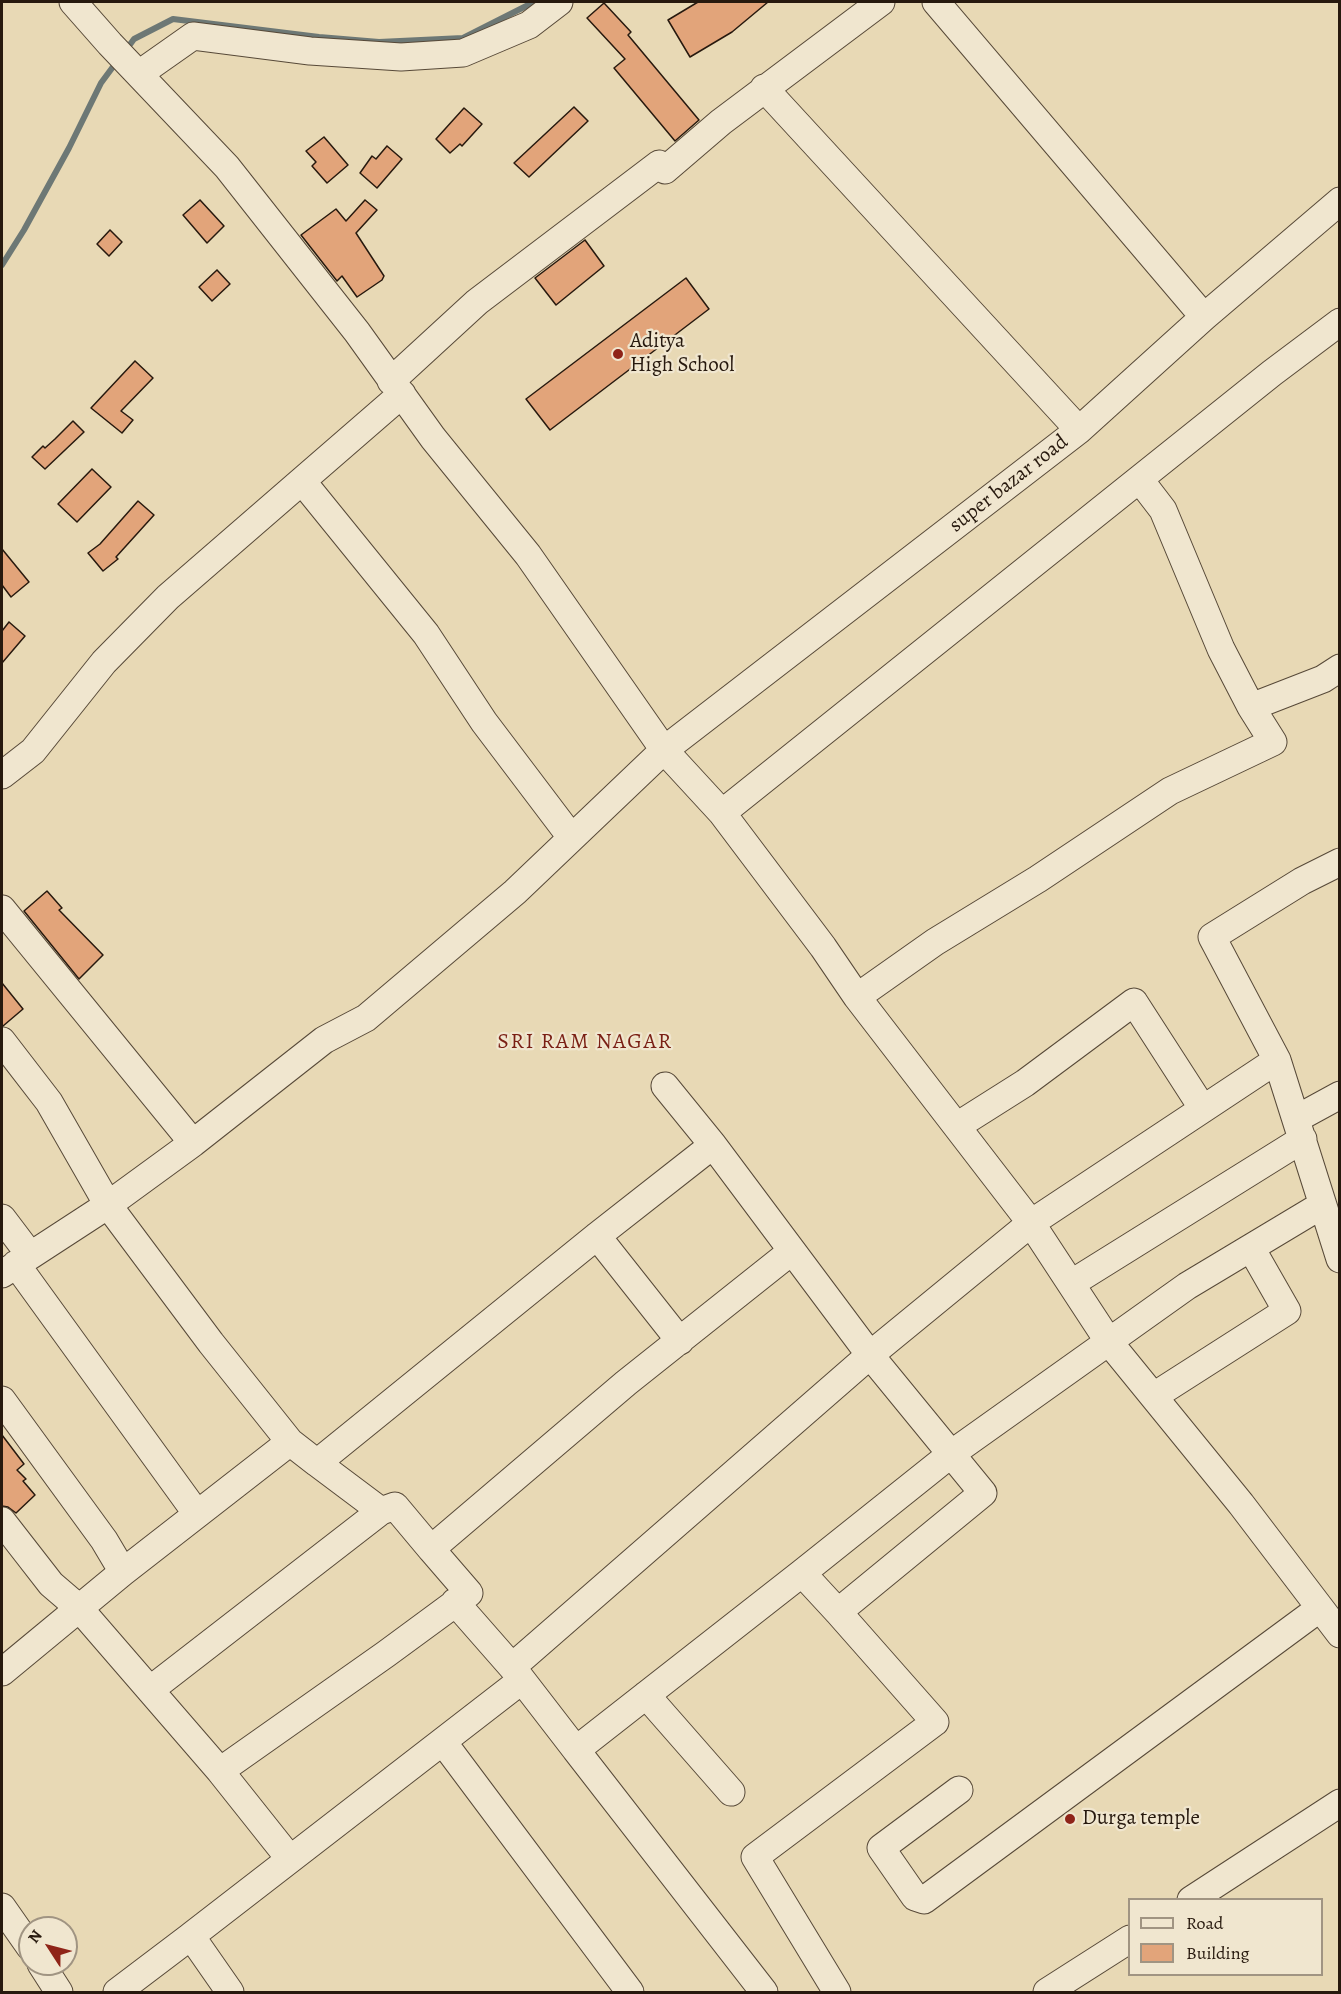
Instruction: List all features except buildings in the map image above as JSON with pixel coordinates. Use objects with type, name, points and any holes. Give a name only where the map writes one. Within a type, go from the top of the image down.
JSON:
[{"type":"street","points":[[74,2],[127,62],[227,167],[357,332],[434,438],[528,555],[664,750],[722,813],[823,947],[856,997],[1031,1223],[1109,1342],[1241,1504],[1340,1634]]},
{"type":"street","points":[[127,62],[193,36],[310,51],[401,57],[463,53],[529,26],[559,2]]},
{"type":"street","points":[[2,775],[33,751],[104,662],[168,597],[302,481],[397,387],[477,302],[659,164],[665,170],[764,88],[881,2]]},
{"type":"street","points":[[936,2],[1204,317]]},
{"type":"street","points":[[764,88],[1079,430]]},
{"type":"street","name":"super bazar road","points":[[16,1265],[108,1204],[193,1143],[324,1040],[366,1018],[515,892],[664,750],[1079,430],[1204,317],[1340,201]]},
{"type":"street","points":[[722,813],[1340,322]]},
{"type":"street","points":[[856,997],[935,942],[1038,879],[1170,791],[1273,742],[1251,707],[1221,649],[1163,510],[1140,480]]},
{"type":"street","points":[[302,481],[426,633],[484,722],[571,837]]},
{"type":"street","points":[[1251,707],[1323,679],[1340,668]]},
{"type":"street","points":[[1340,862],[1302,881],[1212,937],[1277,1060],[1340,1258]]},
{"type":"street","points":[[2,909],[193,1143]]},
{"type":"street","points":[[957,1126],[1025,1083],[1134,1002],[1203,1109]]},
{"type":"street","points":[[2,1041],[49,1102],[108,1204],[211,1343],[290,1442],[381,1510]]},
{"type":"street","points":[[117,1992],[443,1742],[870,1355],[1031,1223],[1277,1060]]},
{"type":"street","points":[[665,1086],[713,1145],[870,1355],[983,1493],[838,1612]]},
{"type":"street","points":[[1072,1283],[1299,1129],[1340,1095]]},
{"type":"street","points":[[317,1463],[713,1145]]},
{"type":"street","points":[[576,1750],[951,1454],[1187,1286],[1322,1205]]},
{"type":"street","points":[[2,1218],[16,1265],[197,1514]]},
{"type":"street","points":[[597,1236],[680,1341]]},
{"type":"street","points":[[1154,1396],[1287,1311],[1251,1248]]},
{"type":"street","points":[[431,1549],[626,1383],[792,1251]]},
{"type":"street","points":[[2,1400],[104,1540],[123,1572]]},
{"type":"street","points":[[2,1672],[123,1572],[290,1442]]},
{"type":"street","points":[[150,1690],[381,1510],[395,1506],[469,1593],[220,1771]]},
{"type":"street","points":[[2,1521],[51,1584],[78,1608],[220,1771],[290,1859]]},
{"type":"street","points":[[802,1573],[935,1722],[755,1857],[837,1992]]},
{"type":"street","points":[[455,1602],[517,1673],[764,1992]]},
{"type":"street","points":[[960,1790],[881,1848],[915,1897],[924,1900],[1320,1608]]},
{"type":"street","points":[[646,1695],[731,1792]]},
{"type":"street","points":[[443,1742],[630,1992]]},
{"type":"street","points":[[1193,1898],[1340,1803]]},
{"type":"street","points":[[5,1919],[18,1934]]},
{"type":"street","points":[[191,1936],[230,1992]]},
{"type":"street","points":[[1047,1992],[1128,1940]]},
{"type":"street","points":[[49,1976],[59,1992]]},
{"type":"waterway","points":[[126,50],[134,39],[173,19],[379,42],[463,38],[534,2]]},
{"type":"waterway","points":[[2,265],[69,148],[101,83],[118,60]]},
{"type":"place","name":"Aditya High School","points":[[618,354]]},
{"type":"place","name":"Durga temple","points":[[1070,1819]]},
{"type":"district","name":"SRI RAM NAGAR","points":[[585,1043]]}]
